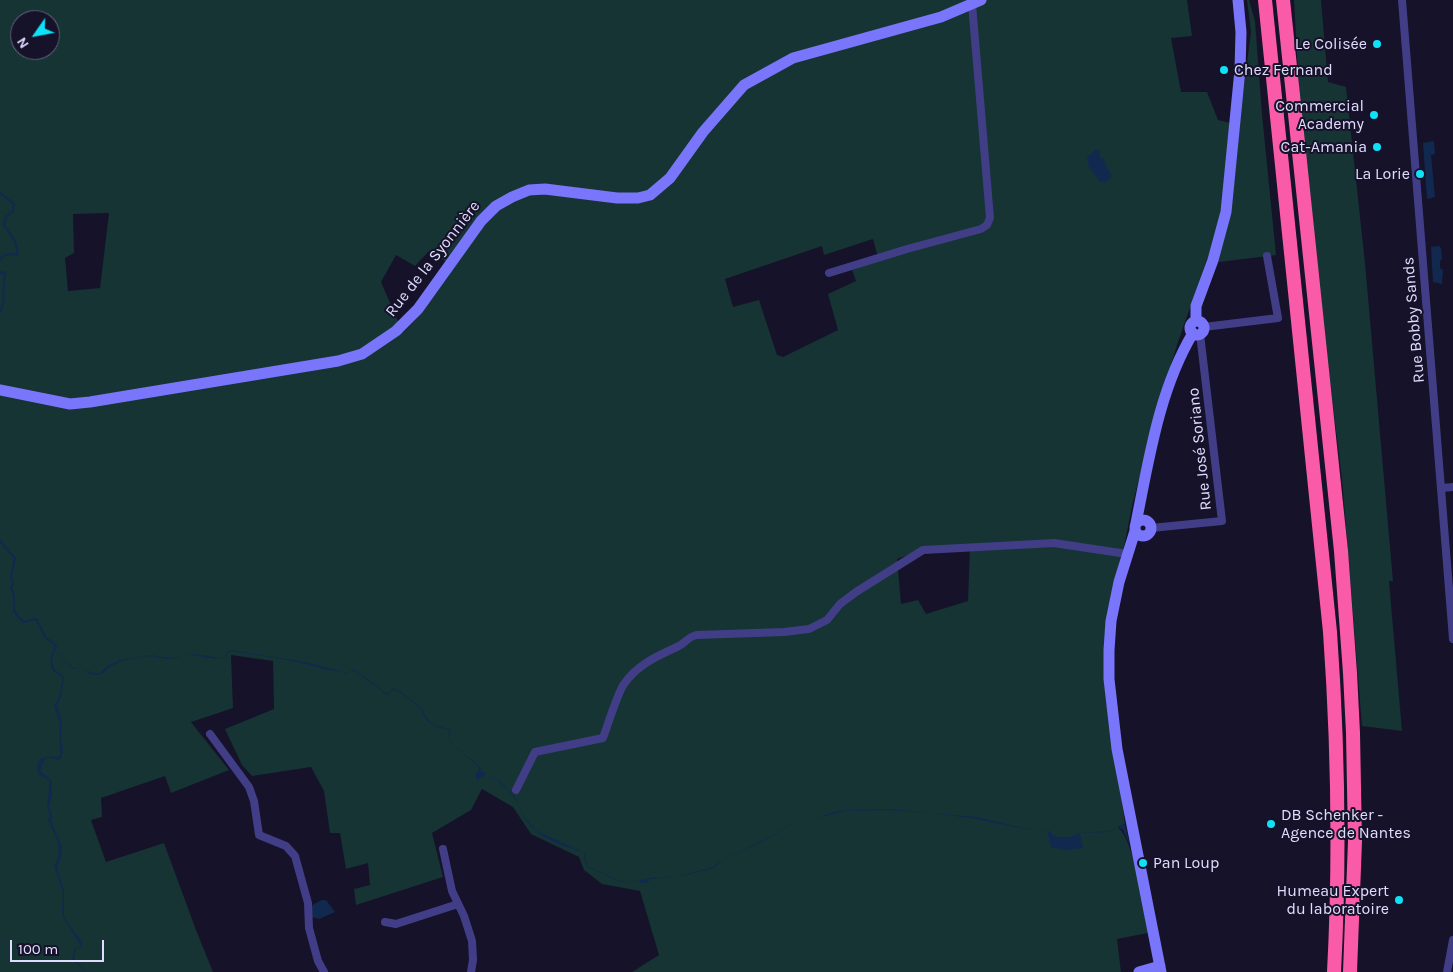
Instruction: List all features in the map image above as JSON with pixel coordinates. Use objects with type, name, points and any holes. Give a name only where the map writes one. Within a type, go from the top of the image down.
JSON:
[{"type":"highway","points":[[1259,0],[1269,86],[1274,90]]},
{"type":"highway","points":[[1265,0],[1319,513],[1333,671],[1338,827],[1334,972]]},
{"type":"highway","points":[[1283,0],[1333,479],[1350,663],[1355,793],[1355,865],[1350,972]]},
{"type":"highway","points":[[1285,21],[1290,18],[1289,0]]},
{"type":"street","points":[[1139,972],[1160,969],[1116,749],[1112,720],[1108,650],[1111,621],[1127,554],[1142,528],[1142,493],[1161,412],[1181,353],[1198,329],[1196,306],[1213,260],[1226,212],[1240,70],[1241,32],[1238,0]]},
{"type":"street","name":"Rue Bobby Sands","points":[[1402,0],[1453,639]]},
{"type":"street","points":[[829,273],[981,229],[987,225],[990,218],[976,2]]},
{"type":"street","name":"Rue de la Syonnière","points":[[0,390],[70,404],[338,361],[362,354],[402,326],[418,309],[481,221],[496,206],[530,190],[544,189],[617,198],[638,198],[650,195],[670,178],[703,132],[744,85],[793,58],[932,20],[976,2]]},
{"type":"street","points":[[1198,329],[1278,318],[1267,256]]},
{"type":"street","name":"Rue José Soriano","points":[[1142,528],[1222,521],[1198,329]]},
{"type":"street","points":[[1442,488],[1453,487]]},
{"type":"street","points":[[516,790],[535,752],[603,738],[622,685],[638,668],[653,658],[681,646],[687,638],[696,635],[784,632],[810,629],[827,620],[840,604],[856,592],[923,550],[1054,543],[1127,554]]},
{"type":"street","points":[[210,734],[249,787],[254,801],[259,835],[286,846],[295,856],[308,903],[309,928],[318,961],[324,972]]},
{"type":"street","points":[[444,849],[452,891],[464,916],[472,941],[473,960],[471,972]]},
{"type":"street","points":[[385,922],[396,924],[458,904]]},
{"type":"street","points":[[1448,972],[1453,940]]},
{"type":"green space","points":[[0,0],[1187,0],[1192,36],[1171,38],[1181,92],[1207,92],[1218,120],[1239,125],[1251,32],[1247,0],[1249,0],[1255,21],[1276,255],[1219,262],[1207,259],[1177,345],[1133,502],[1107,630],[1125,824],[1118,827],[1124,835],[1134,861],[1148,933],[1117,939],[1121,972],[632,972],[659,955],[640,891],[602,884],[584,870],[579,857],[531,834],[513,807],[482,789],[471,810],[432,833],[443,877],[356,905],[354,889],[370,885],[368,863],[346,869],[340,833],[330,833],[324,791],[311,767],[252,776],[242,765],[225,729],[274,709],[273,661],[231,655],[233,708],[191,722],[229,770],[171,793],[165,776],[101,798],[102,817],[91,820],[106,862],[164,843],[213,972],[0,972]],"holes":[[[109,213],[100,288],[68,291],[65,258],[74,253],[73,214]],[[873,239],[879,261],[852,270],[856,281],[828,294],[838,330],[783,357],[777,355],[759,300],[733,307],[725,279],[822,246],[824,255]],[[429,251],[453,266],[417,318],[403,333],[381,282],[396,255],[415,266]],[[970,546],[968,601],[926,614],[918,600],[901,604],[897,559],[914,553]]]},
{"type":"green space","points":[[1294,0],[1321,0],[1328,82],[1346,87],[1365,263],[1393,581],[1389,581],[1402,731],[1362,726],[1342,479],[1327,357],[1299,89]]},
{"type":"water","points":[[1434,141],[1435,154],[1431,155],[1435,197],[1427,199],[1423,143]]},
{"type":"water","points":[[1096,149],[1100,151],[1100,157],[1105,160],[1104,162],[1112,176],[1106,182],[1100,182],[1089,167],[1087,157]]},
{"type":"water","points":[[1439,246],[1442,259],[1440,261],[1440,268],[1443,270],[1442,284],[1433,282],[1431,247]]},
{"type":"water","points":[[231,650],[310,663],[347,673],[353,670],[357,671],[387,694],[394,688],[408,697],[421,708],[428,720],[437,726],[452,730],[448,735],[450,730],[437,727],[427,721],[420,708],[408,698],[394,689],[387,695],[357,672],[352,671],[347,674],[290,661],[231,651],[227,653],[227,657],[222,658],[226,657],[227,652]]},
{"type":"water","points":[[192,654],[222,658],[189,655],[169,659],[152,656],[118,663],[104,673],[97,675],[86,671],[100,673],[107,666],[120,660],[150,655],[169,658]]},
{"type":"water","points":[[53,668],[64,677],[61,697],[57,705],[62,723],[61,738],[63,749],[59,760],[48,758],[44,760],[40,771],[51,780],[52,793],[49,807],[52,815],[51,821],[62,848],[57,868],[64,891],[64,917],[82,942],[82,947],[76,948],[74,958],[85,972],[72,959],[75,948],[81,946],[63,917],[63,893],[54,866],[59,849],[48,820],[50,816],[47,805],[49,780],[40,775],[37,767],[43,758],[50,756],[58,757],[61,754],[60,723],[54,706],[59,697],[63,678],[52,670]]},
{"type":"water","points":[[451,743],[478,765],[483,772],[501,782],[515,797],[524,817],[537,831],[583,852],[587,866],[622,882],[586,866],[582,852],[556,843],[538,833],[523,816],[515,798],[508,790],[486,774],[477,780],[475,774],[479,770],[478,766]]},
{"type":"water","points":[[887,809],[930,813],[885,810],[846,811],[821,817],[801,819],[820,817],[837,811],[852,810]]},
{"type":"water","points":[[933,813],[976,817],[1028,829],[1048,830],[1054,836],[1060,837],[1070,837],[1078,833],[1109,831],[1117,828],[1108,832],[1080,833],[1083,848],[1064,850],[1051,847],[1047,830],[1026,829]]},
{"type":"water","points":[[801,819],[761,842],[723,859],[765,839]]},
{"type":"water","points":[[1125,824],[1130,846],[1123,830],[1118,827]]},
{"type":"water","points":[[723,859],[714,868],[680,876],[713,867]]},
{"type":"water","points":[[649,879],[649,882],[640,883],[640,880]]},
{"type":"water","points":[[322,900],[326,900],[335,912],[319,919],[312,917],[310,908]]},
{"type":"waterway","points":[[0,193],[14,204],[13,211],[5,218],[4,225],[15,241],[18,254],[4,255],[0,260]]},
{"type":"waterway","points":[[0,274],[2,272],[5,273],[3,301],[0,312]]},
{"type":"waterway","points":[[0,541],[15,558],[11,577],[14,611],[23,622],[36,619],[46,638],[56,645],[51,660],[53,669]]},
{"type":"place","name":"Le Colisée","points":[[1377,44]]},
{"type":"place","name":"Chez Fernand","points":[[1224,70]]},
{"type":"place","name":"Commercial Academy","points":[[1374,115]]},
{"type":"place","name":"Cat-Amania","points":[[1377,147]]},
{"type":"place","name":"La Lorie","points":[[1420,174]]},
{"type":"place","name":"DB Schenker - Agence de Nantes","points":[[1271,824]]},
{"type":"place","name":"Pan Loup","points":[[1143,863]]},
{"type":"place","name":"Humeau Expert du laboratoire","points":[[1399,900]]}]
